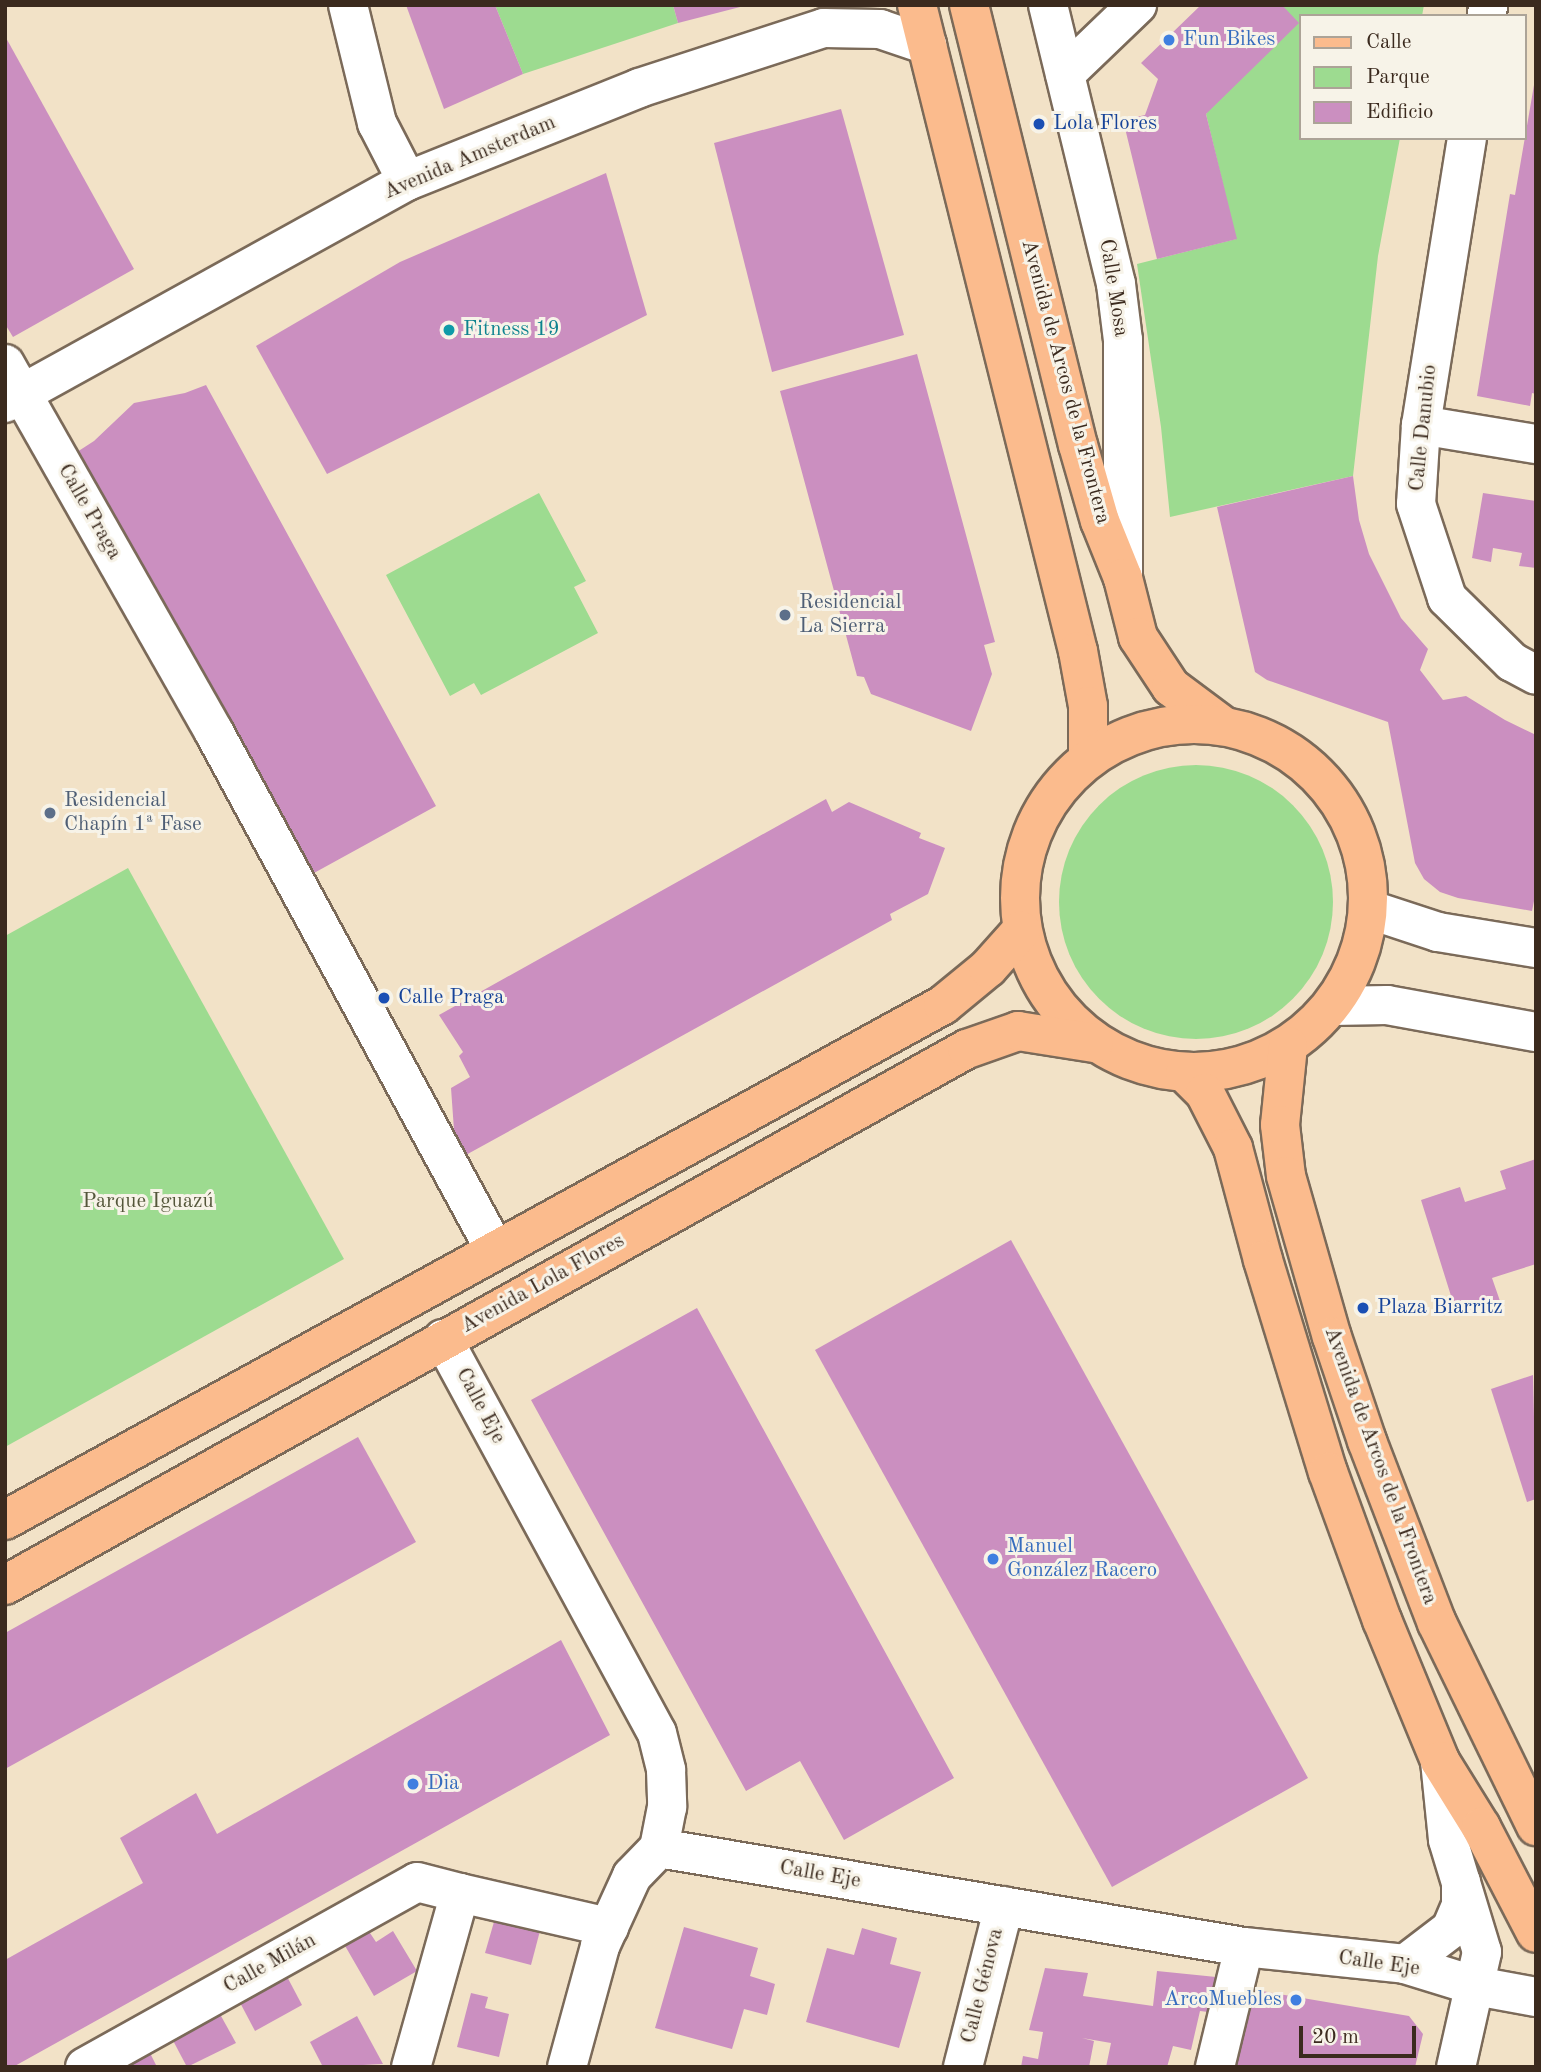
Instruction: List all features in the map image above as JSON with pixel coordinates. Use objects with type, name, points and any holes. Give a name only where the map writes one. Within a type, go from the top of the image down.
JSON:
[{"type":"main road","points":[[917,5],[1078,651],[1088,706],[1088,759]]},
{"type":"main road","name":"Avenida de Arcos de la Frontera","points":[[969,5],[1078,445],[1100,521],[1123,578],[1138,637],[1171,687],[1222,725]]},
{"type":"main road","points":[[1222,725],[1293,754],[1318,775],[1353,824],[1364,856],[1368,909],[1360,951],[1332,1006],[1288,1046],[1245,1066],[1185,1073],[1149,1068],[1094,1043],[1051,1000],[1021,932],[1019,900],[1029,839],[1047,804],[1088,759],[1127,737],[1161,726],[1222,725]]},
{"type":"main road","points":[[5,1520],[943,1004],[988,968],[1021,932]]},
{"type":"main road","name":"Avenida Lola Flores","points":[[5,1585],[979,1043],[1018,1031],[1094,1043]]},
{"type":"main road","name":"Avenida de Arcos de la Frontera","points":[[1288,1046],[1280,1125],[1286,1176],[1332,1337],[1367,1441],[1437,1623],[1536,1826]]},
{"type":"main road","name":"Avenida de Arcos de la Frontera","points":[[1185,1073],[1205,1093],[1233,1148],[1263,1260],[1328,1472],[1382,1620],[1440,1761],[1481,1827],[1536,1933]]},
{"type":"street","points":[[348,5],[376,123],[407,181]]},
{"type":"street","name":"Calle Mosa","points":[[1048,5],[1113,265],[1123,340],[1123,578]]},
{"type":"street","points":[[1065,75],[1137,5]]},
{"type":"street","name":"Avenida Amsterdam","points":[[11,387],[407,181],[821,17],[880,29],[927,45]]},
{"type":"street","name":"Calle Danubio","points":[[1467,140],[1421,425],[1416,504],[1447,598],[1512,662],[1536,675]]},
{"type":"street","name":"Calle Praga","points":[[11,387],[214,732],[495,1250]]},
{"type":"street","points":[[1421,425],[1536,444]]},
{"type":"street","points":[[1368,909],[1438,932],[1536,948]]},
{"type":"street","points":[[1332,1006],[1388,1005],[1536,1032]]},
{"type":"street","name":"Calle Eje","points":[[443,1339],[657,1733],[666,1770],[667,1807],[659,1848],[1244,1947],[1405,1964],[1476,1986],[1536,1997]]},
{"type":"street","name":"Avenida de Arcos de la Frontera","points":[[1440,1761],[1448,1840],[1482,1952],[1456,2067]]},
{"type":"street","points":[[567,2067],[600,1947],[632,1876],[659,1848]]},
{"type":"street","name":"Avenida de Arcos de la Frontera","points":[[1405,1964],[1451,1929],[1461,1906],[1461,1880]]},
{"type":"street","name":"Calle Milán","points":[[85,2067],[416,1882],[609,1927]]},
{"type":"street","points":[[411,2067],[460,1893]]},
{"type":"street","name":"Calle Génova","points":[[963,2067],[1004,1906]]},
{"type":"street","points":[[1215,2067],[1244,1947]]},
{"type":"green space","points":[[495,5],[673,5],[678,23],[523,74]]},
{"type":"green space","points":[[1282,5],[1424,5],[1422,14],[1300,14],[1300,140],[1400,140],[1378,256],[1353,476],[1170,517],[1161,427],[1137,264],[1236,239],[1206,114]]},
{"type":"green space","points":[[539,493],[586,581],[574,587],[598,633],[481,695],[474,683],[450,696],[386,575]]},
{"type":"green space","points":[[1196,765],[1223,767],[1248,775],[1272,788],[1293,805],[1310,826],[1323,850],[1331,875],[1331,929],[1323,954],[1310,978],[1293,999],[1272,1016],[1248,1029],[1223,1037],[1196,1039],[1169,1037],[1144,1029],[1120,1016],[1099,999],[1082,978],[1069,954],[1061,929],[1059,902],[1061,875],[1069,850],[1082,826],[1099,805],[1120,788],[1144,775],[1169,767]]},
{"type":"green space","name":"Parque Iguazú","points":[[128,868],[344,1259],[5,1447],[5,936]]},
{"type":"building","points":[[406,5],[495,5],[523,74],[444,109]]},
{"type":"building","points":[[673,5],[744,5],[744,6],[678,23]]},
{"type":"building","points":[[1201,5],[1282,5],[1299,23],[1206,114],[1237,239],[1157,259],[1123,120],[1145,115],[1158,79],[1141,63]]},
{"type":"building","points":[[5,36],[134,269],[13,337],[5,324]]},
{"type":"building","points":[[1534,85],[1536,394],[1532,393],[1530,406],[1477,396],[1510,194],[1515,195],[1524,140],[1527,140]]},
{"type":"building","points":[[841,109],[904,335],[772,372],[714,143]]},
{"type":"building","name":"Fitness 19","points":[[606,173],[647,315],[327,474],[256,346],[400,262]]},
{"type":"building","points":[[917,354],[995,642],[984,645],[992,674],[971,731],[871,694],[864,677],[857,676],[780,391]]},
{"type":"building","points":[[206,385],[436,806],[314,873],[77,452],[94,441],[134,403],[185,393]]},
{"type":"building","points":[[1353,476],[1359,520],[1369,554],[1401,618],[1428,649],[1420,670],[1443,700],[1466,696],[1536,735],[1536,891],[1532,911],[1458,898],[1440,892],[1424,879],[1415,863],[1388,722],[1267,680],[1255,672],[1217,507]]},
{"type":"building","points":[[1483,493],[1536,501],[1536,568],[1519,566],[1522,553],[1493,548],[1491,562],[1472,558]]},
{"type":"building","points":[[826,799],[832,812],[849,802],[921,833],[919,838],[945,848],[928,894],[890,914],[892,920],[464,1156],[454,1130],[451,1088],[470,1077],[459,1056],[463,1052],[439,1015]]},
{"type":"building","points":[[1536,1159],[1536,1264],[1492,1278],[1500,1301],[1457,1315],[1421,1200],[1460,1187],[1465,1202],[1506,1189],[1500,1171]]},
{"type":"building","points":[[1011,1240],[1308,1778],[1112,1887],[815,1350]]},
{"type":"building","points":[[697,1308],[954,1778],[844,1840],[800,1761],[746,1791],[531,1400]]},
{"type":"building","points":[[1533,1375],[1536,1499],[1527,1502],[1491,1389]]},
{"type":"building","points":[[358,1437],[416,1542],[5,1769],[5,1633]]},
{"type":"building","points":[[561,1640],[610,1735],[13,2067],[5,2067],[5,1960],[143,1883],[120,1838],[196,1793],[217,1834]]},
{"type":"building","points":[[496,1915],[541,1927],[531,1965],[485,1953]]},
{"type":"building","points":[[684,1927],[758,1948],[750,1976],[775,1984],[767,2015],[744,2009],[732,2049],[655,2028]]},
{"type":"building","points":[[862,1928],[897,1938],[890,1964],[921,1972],[899,2048],[806,2022],[827,1948],[854,1955]]},
{"type":"building","points":[[368,1930],[376,1942],[393,1931],[417,1971],[374,1996],[344,1944]]},
{"type":"building","points":[[1045,1968],[1088,1973],[1083,1996],[1153,2006],[1157,1971],[1226,1978],[1216,2013],[1200,2011],[1191,2050],[1173,2046],[1167,2067],[1106,2067],[1111,2043],[1082,2038],[1094,2041],[1089,2067],[1021,2067],[1023,2056],[1038,2059],[1043,2032],[1029,2030]]},
{"type":"building","points":[[283,1969],[302,2005],[255,2031],[236,1995]]},
{"type":"building","points":[[1250,1989],[1409,2016],[1423,2034],[1415,2067],[1230,2067]]},
{"type":"building","points":[[471,1993],[488,1997],[485,2008],[509,2014],[499,2057],[457,2047]]},
{"type":"building","points":[[216,2007],[236,2043],[187,2067],[169,2033]]},
{"type":"building","points":[[357,2016],[383,2064],[323,2067],[310,2042]]},
{"type":"building","points":[[146,2045],[157,2067],[106,2067]]},
{"type":"place","name":"Fun Bikes","points":[[1169,40]]},
{"type":"place","name":"Lola Flores","points":[[1039,124]]},
{"type":"place","name":"Fitness 19","points":[[449,330]]},
{"type":"place","name":"Residencial La Sierra","points":[[785,615]]},
{"type":"place","name":"Residencial Chapín 1ª Fase","points":[[50,813]]},
{"type":"place","name":"Calle Praga","points":[[384,998]]},
{"type":"place","name":"Plaza Biarritz","points":[[1363,1308]]},
{"type":"place","name":"Manuel González Racero","points":[[993,1559]]},
{"type":"place","name":"Dia","points":[[413,1784]]},
{"type":"place","name":"ArcoMuebles","points":[[1296,2000]]}]
